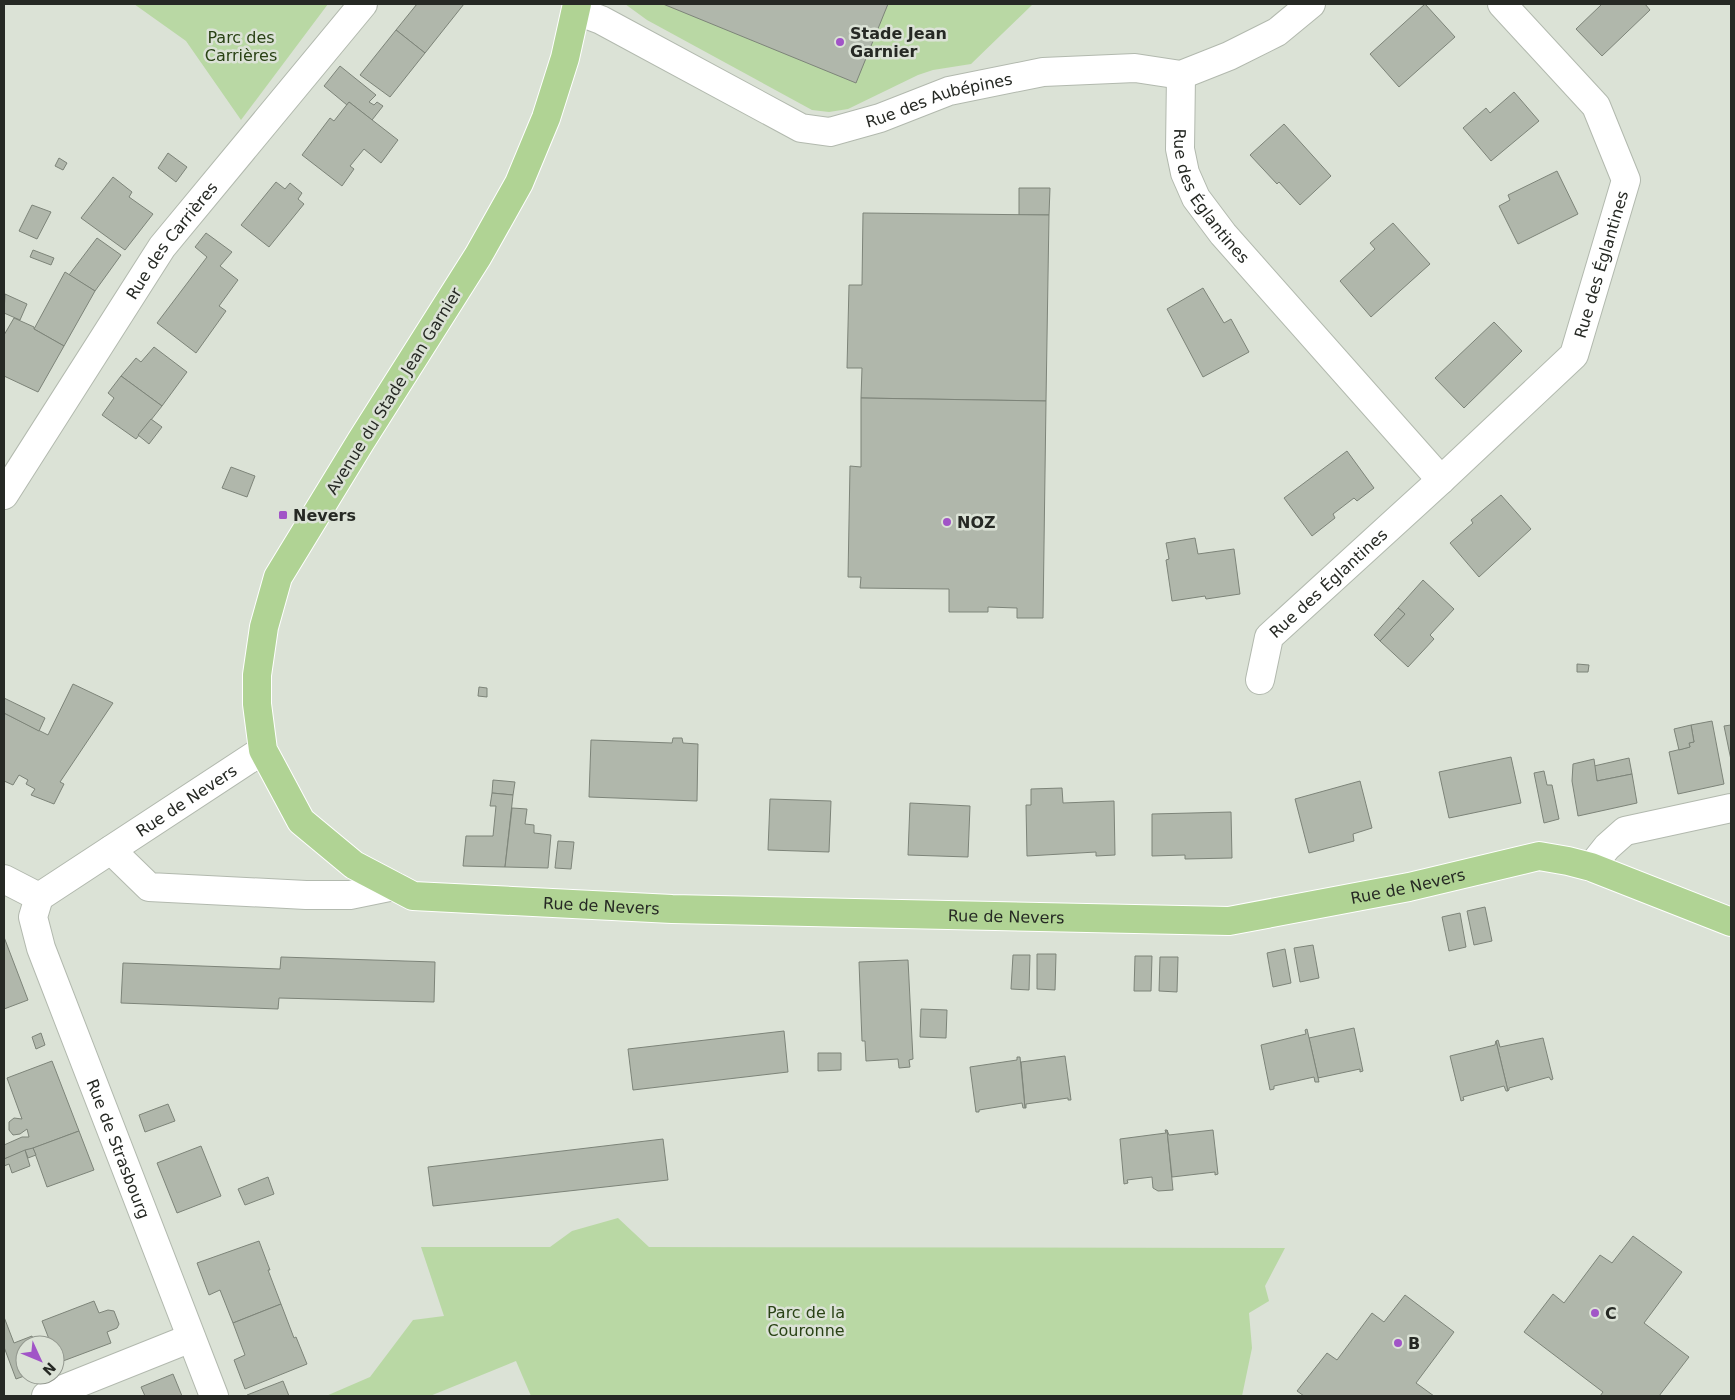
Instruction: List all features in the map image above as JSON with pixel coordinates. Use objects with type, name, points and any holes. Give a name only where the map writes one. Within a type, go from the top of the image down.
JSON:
[{"type":"main road","name":"Avenue du Stade Jean Garnier","points":[[404,891],[354,865],[301,820],[263,750],[257,704],[257,675],[264,627],[278,577],[478,256],[518,183],[546,118],[565,58],[577,7]]},
{"type":"main road","name":"Rue de Nevers","points":[[404,891],[672,909],[1229,921],[1409,887],[1539,856],[1591,867],[1731,922]]},
{"type":"street","name":"Rue des Carrières","points":[[4,495],[162,247],[363,4]]},
{"type":"street","points":[[1181,75],[1228,56],[1277,32],[1311,4]]},
{"type":"street","name":"Rue des Églantines","points":[[1260,680],[1269,637],[1574,355],[1626,180],[1596,106],[1502,4]]},
{"type":"street","name":"Rue des Aubépines","points":[[577,7],[801,128],[830,132],[880,118],[949,91],[1043,72],[1135,68],[1181,75]]},
{"type":"street","name":"Rue des Églantines","points":[[1181,75],[1180,149],[1185,173],[1196,198],[1223,234],[1441,480]]},
{"type":"street","name":"Rue de Nevers","points":[[39,897],[263,750]]},
{"type":"street","points":[[1591,867],[1607,847],[1625,831],[1731,808]]},
{"type":"street","name":"Rue de Nevers","points":[[111,850],[149,887],[306,895],[350,895],[404,891]]},
{"type":"street","points":[[4,879],[39,897]]},
{"type":"street","name":"Rue de Strasbourg","points":[[39,897],[33,917],[41,948],[214,1396]]},
{"type":"street","points":[[46,1396],[191,1338]]},
{"type":"green space","name":"Parc des Carrières","points":[[134,4],[328,4],[241,120],[186,41]]},
{"type":"green space","name":"Stade Jean Garnier","points":[[625,4],[1033,4],[971,64],[933,70],[918,75],[848,109],[829,112],[812,110],[647,20]]},
{"type":"green space","name":"Parc de la Couronne","points":[[618,1218],[649,1247],[1285,1248],[1265,1286],[1269,1301],[1249,1313],[1252,1348],[1242,1396],[531,1396],[516,1361],[430,1396],[326,1396],[370,1377],[413,1320],[444,1316],[421,1247],[550,1247],[572,1231]]},
{"type":"building","points":[[417,4],[464,4],[425,53],[396,30]]},
{"type":"building","points":[[663,4],[888,4],[856,83]]},
{"type":"building","points":[[1425,4],[1455,37],[1399,87],[1370,54]]},
{"type":"building","points":[[1599,4],[1645,4],[1650,10],[1602,56],[1576,29],[1601,5]]},
{"type":"building","points":[[396,30],[425,53],[390,97],[360,75]]},
{"type":"building","points":[[340,66],[376,95],[369,102],[374,105],[377,102],[383,106],[372,120],[349,102],[347,105],[324,86]]},
{"type":"building","points":[[1514,92],[1539,121],[1491,161],[1463,128],[1486,108],[1490,113]]},
{"type":"building","points":[[349,102],[398,140],[381,163],[364,149],[350,166],[354,169],[342,186],[302,155],[330,118],[334,121]]},
{"type":"building","points":[[1284,124],[1331,176],[1300,205],[1250,155]]},
{"type":"building","points":[[168,153],[187,167],[176,182],[158,168]]},
{"type":"building","points":[[59,158],[67,163],[63,170],[55,166]]},
{"type":"building","points":[[1557,171],[1578,214],[1518,244],[1499,206],[1510,200],[1508,195]]},
{"type":"building","points":[[113,177],[132,192],[129,197],[153,214],[125,250],[81,218]]},
{"type":"building","points":[[276,182],[285,189],[290,183],[302,193],[298,199],[304,204],[269,247],[241,225]]},
{"type":"building","points":[[1019,188],[1050,188],[1049,215],[1019,215]]},
{"type":"building","points":[[32,205],[51,212],[37,239],[19,231]]},
{"type":"building","points":[[863,213],[1049,215],[1046,401],[861,398],[862,368],[847,368],[849,285],[862,285]]},
{"type":"building","points":[[1393,223],[1430,264],[1371,317],[1340,281],[1375,249],[1370,243]]},
{"type":"building","points":[[206,233],[232,252],[220,266],[238,280],[219,306],[226,311],[196,353],[157,323],[207,257],[195,247]]},
{"type":"building","points":[[97,238],[121,255],[95,291],[69,275]]},
{"type":"building","points":[[33,250],[54,258],[51,265],[30,257]]},
{"type":"building","points":[[65,272],[95,291],[64,346],[34,329]]},
{"type":"building","points":[[1203,288],[1224,323],[1231,319],[1249,352],[1203,377],[1167,309]]},
{"type":"building","points":[[5,294],[27,304],[20,320],[4,313]]},
{"type":"building","points":[[14,318],[34,327],[34,329],[64,346],[38,392],[4,376],[4,335]]},
{"type":"building","points":[[1494,322],[1522,351],[1464,408],[1435,378]]},
{"type":"building","points":[[154,347],[187,372],[162,406],[121,376],[136,358],[141,362]]},
{"type":"building","points":[[121,376],[162,406],[136,439],[102,415],[114,398],[108,393]]},
{"type":"building","name":"NOZ","points":[[861,398],[1046,401],[1043,618],[1017,618],[1017,608],[988,607],[988,612],[949,612],[949,589],[860,588],[861,577],[848,577],[850,466],[861,467]]},
{"type":"building","points":[[151,419],[162,427],[149,444],[138,435]]},
{"type":"building","points":[[1347,451],[1374,488],[1357,501],[1354,498],[1333,514],[1335,518],[1312,536],[1284,498]]},
{"type":"building","points":[[231,467],[255,476],[247,497],[222,488]]},
{"type":"building","points":[[1501,495],[1531,529],[1479,577],[1450,543],[1473,523],[1471,520]]},
{"type":"building","points":[[1195,538],[1198,554],[1234,549],[1240,594],[1206,599],[1205,596],[1172,601],[1166,560],[1169,559],[1166,543]]},
{"type":"building","points":[[1423,580],[1454,609],[1430,635],[1434,639],[1408,667],[1380,641],[1405,614],[1398,608]]},
{"type":"building","points":[[1398,608],[1405,614],[1380,641],[1374,635]]},
{"type":"building","points":[[1577,664],[1589,665],[1588,672],[1577,672]]},
{"type":"building","points":[[73,684],[113,703],[60,782],[64,784],[54,804],[31,795],[35,789],[26,784],[28,780],[19,775],[13,785],[4,781],[4,713],[48,735]]},
{"type":"building","points":[[479,687],[487,688],[487,697],[478,696]]},
{"type":"building","points":[[4,698],[45,718],[39,731],[4,713]]},
{"type":"building","points":[[1712,721],[1724,784],[1678,794],[1669,752],[1690,747],[1689,743],[1694,742],[1691,725]]},
{"type":"building","points":[[1691,725],[1694,742],[1689,743],[1690,747],[1679,750],[1674,729]]},
{"type":"building","points":[[1731,725],[1731,760],[1724,726]]},
{"type":"building","points":[[673,738],[682,738],[683,743],[698,744],[697,801],[589,797],[591,740],[672,743]]},
{"type":"building","points":[[1511,757],[1521,803],[1449,818],[1439,772]]},
{"type":"building","points":[[1629,758],[1632,774],[1597,781],[1594,766]]},
{"type":"building","points":[[1594,759],[1597,781],[1632,774],[1637,803],[1578,816],[1572,781],[1573,764]]},
{"type":"building","points":[[1544,771],[1547,785],[1552,785],[1559,819],[1544,823],[1534,773]]},
{"type":"building","points":[[493,780],[515,782],[513,795],[492,793]]},
{"type":"building","points":[[1360,781],[1372,828],[1353,834],[1354,841],[1309,853],[1295,799]]},
{"type":"building","points":[[1062,788],[1063,803],[1114,801],[1115,855],[1096,856],[1096,852],[1027,856],[1026,805],[1031,805],[1031,789]]},
{"type":"building","points":[[492,793],[513,795],[505,867],[463,866],[466,836],[493,836],[496,806],[490,806]]},
{"type":"building","points":[[770,799],[831,801],[829,852],[768,850]]},
{"type":"building","points":[[910,803],[970,806],[968,857],[908,855]]},
{"type":"building","points":[[512,808],[527,809],[525,824],[534,825],[534,833],[551,835],[548,868],[505,867]]},
{"type":"building","points":[[1231,812],[1232,858],[1185,859],[1185,855],[1152,856],[1152,814]]},
{"type":"building","points":[[558,841],[574,842],[571,869],[555,868]]},
{"type":"building","points":[[1485,907],[1492,941],[1474,945],[1467,911]]},
{"type":"building","points":[[1460,913],[1466,947],[1449,951],[1442,917]]},
{"type":"building","points":[[4,937],[28,1000],[4,1009]]},
{"type":"building","points":[[1313,945],[1319,978],[1300,982],[1294,948]]},
{"type":"building","points":[[1285,949],[1291,983],[1273,987],[1267,953]]},
{"type":"building","points":[[1037,954],[1056,954],[1055,990],[1037,989]]},
{"type":"building","points":[[1013,955],[1030,955],[1029,990],[1011,989]]},
{"type":"building","points":[[1135,956],[1152,956],[1151,991],[1134,991]]},
{"type":"building","points":[[281,957],[435,962],[434,1002],[279,998],[278,1009],[121,1003],[123,963],[280,969]]},
{"type":"building","points":[[1160,957],[1178,957],[1177,992],[1159,991]]},
{"type":"building","points":[[908,960],[913,1059],[909,1060],[910,1067],[899,1068],[898,1059],[866,1061],[865,1041],[862,1041],[859,962]]},
{"type":"building","points":[[921,1009],[947,1010],[946,1038],[920,1037]]},
{"type":"building","points":[[1354,1028],[1363,1071],[1360,1072],[1360,1069],[1318,1078],[1309,1038]]},
{"type":"building","points":[[1307,1029],[1319,1082],[1315,1082],[1314,1077],[1274,1086],[1274,1089],[1270,1090],[1261,1045],[1306,1034],[1305,1030]]},
{"type":"building","points":[[784,1031],[788,1072],[633,1090],[628,1049]]},
{"type":"building","points":[[41,1033],[45,1045],[36,1049],[32,1037]]},
{"type":"building","points":[[1543,1038],[1553,1079],[1551,1080],[1549,1077],[1509,1088],[1508,1091],[1496,1041],[1498,1040],[1500,1047]]},
{"type":"building","points":[[1496,1041],[1508,1091],[1506,1091],[1504,1086],[1463,1097],[1464,1100],[1461,1101],[1450,1056],[1495,1045]]},
{"type":"building","points":[[818,1053],[841,1053],[841,1070],[818,1071]]},
{"type":"building","points":[[1065,1056],[1071,1100],[1068,1100],[1068,1098],[1026,1104],[1025,1108],[1021,1062]]},
{"type":"building","points":[[1017,1057],[1020,1057],[1025,1108],[1023,1108],[1022,1103],[976,1112],[970,1067],[1017,1060]]},
{"type":"building","points":[[52,1061],[79,1131],[4,1159],[4,1145],[22,1137],[29,1137],[27,1129],[20,1134],[13,1135],[9,1130],[9,1122],[14,1118],[22,1119],[7,1078]]},
{"type":"building","points":[[168,1104],[175,1121],[145,1132],[139,1115]]},
{"type":"building","points":[[1165,1130],[1167,1130],[1173,1190],[1158,1191],[1153,1188],[1152,1177],[1127,1180],[1128,1183],[1124,1184],[1120,1139],[1166,1133]]},
{"type":"building","points":[[1167,1130],[1169,1135],[1213,1130],[1218,1174],[1215,1175],[1215,1172],[1172,1177]]},
{"type":"building","points":[[79,1131],[94,1170],[47,1187],[33,1148]]},
{"type":"building","points":[[663,1139],[668,1180],[433,1206],[428,1167]]},
{"type":"building","points":[[201,1146],[221,1196],[177,1213],[157,1163]]},
{"type":"building","points":[[33,1148],[36,1155],[28,1158],[25,1150]]},
{"type":"building","points":[[25,1150],[30,1166],[12,1173],[9,1164],[4,1166],[4,1159]]},
{"type":"building","points":[[268,1177],[274,1194],[245,1205],[238,1189]]},
{"type":"building","name":"C","points":[[1633,1236],[1682,1272],[1644,1323],[1689,1357],[1659,1396],[1600,1396],[1603,1392],[1524,1332],[1553,1294],[1564,1303],[1600,1255],[1612,1263]]},
{"type":"building","points":[[259,1241],[281,1304],[233,1323],[220,1290],[209,1295],[197,1263]]},
{"type":"building","name":"B","points":[[1405,1295],[1454,1332],[1416,1383],[1434,1396],[1304,1396],[1297,1391],[1327,1353],[1337,1360],[1372,1313],[1384,1322]]},
{"type":"building","points":[[94,1301],[99,1313],[108,1310],[114,1311],[119,1324],[117,1328],[107,1332],[111,1343],[65,1360],[65,1335],[47,1335],[42,1321]]},
{"type":"building","points":[[281,1304],[294,1338],[296,1337],[307,1364],[245,1389],[234,1360],[245,1355],[233,1323]]},
{"type":"building","points":[[4,1317],[14,1343],[15,1376],[4,1347]]},
{"type":"building","points":[[173,1374],[182,1396],[145,1396],[141,1387]]},
{"type":"building","points":[[283,1381],[289,1396],[247,1395]]},
{"type":"place","name":"Stade Jean Garnier","points":[[840,42]]},
{"type":"place","name":"Nevers","points":[[283,515]]},
{"type":"place","name":"NOZ","points":[[947,522]]},
{"type":"place","name":"C","points":[[1595,1313]]},
{"type":"place","name":"B","points":[[1398,1343]]}]
